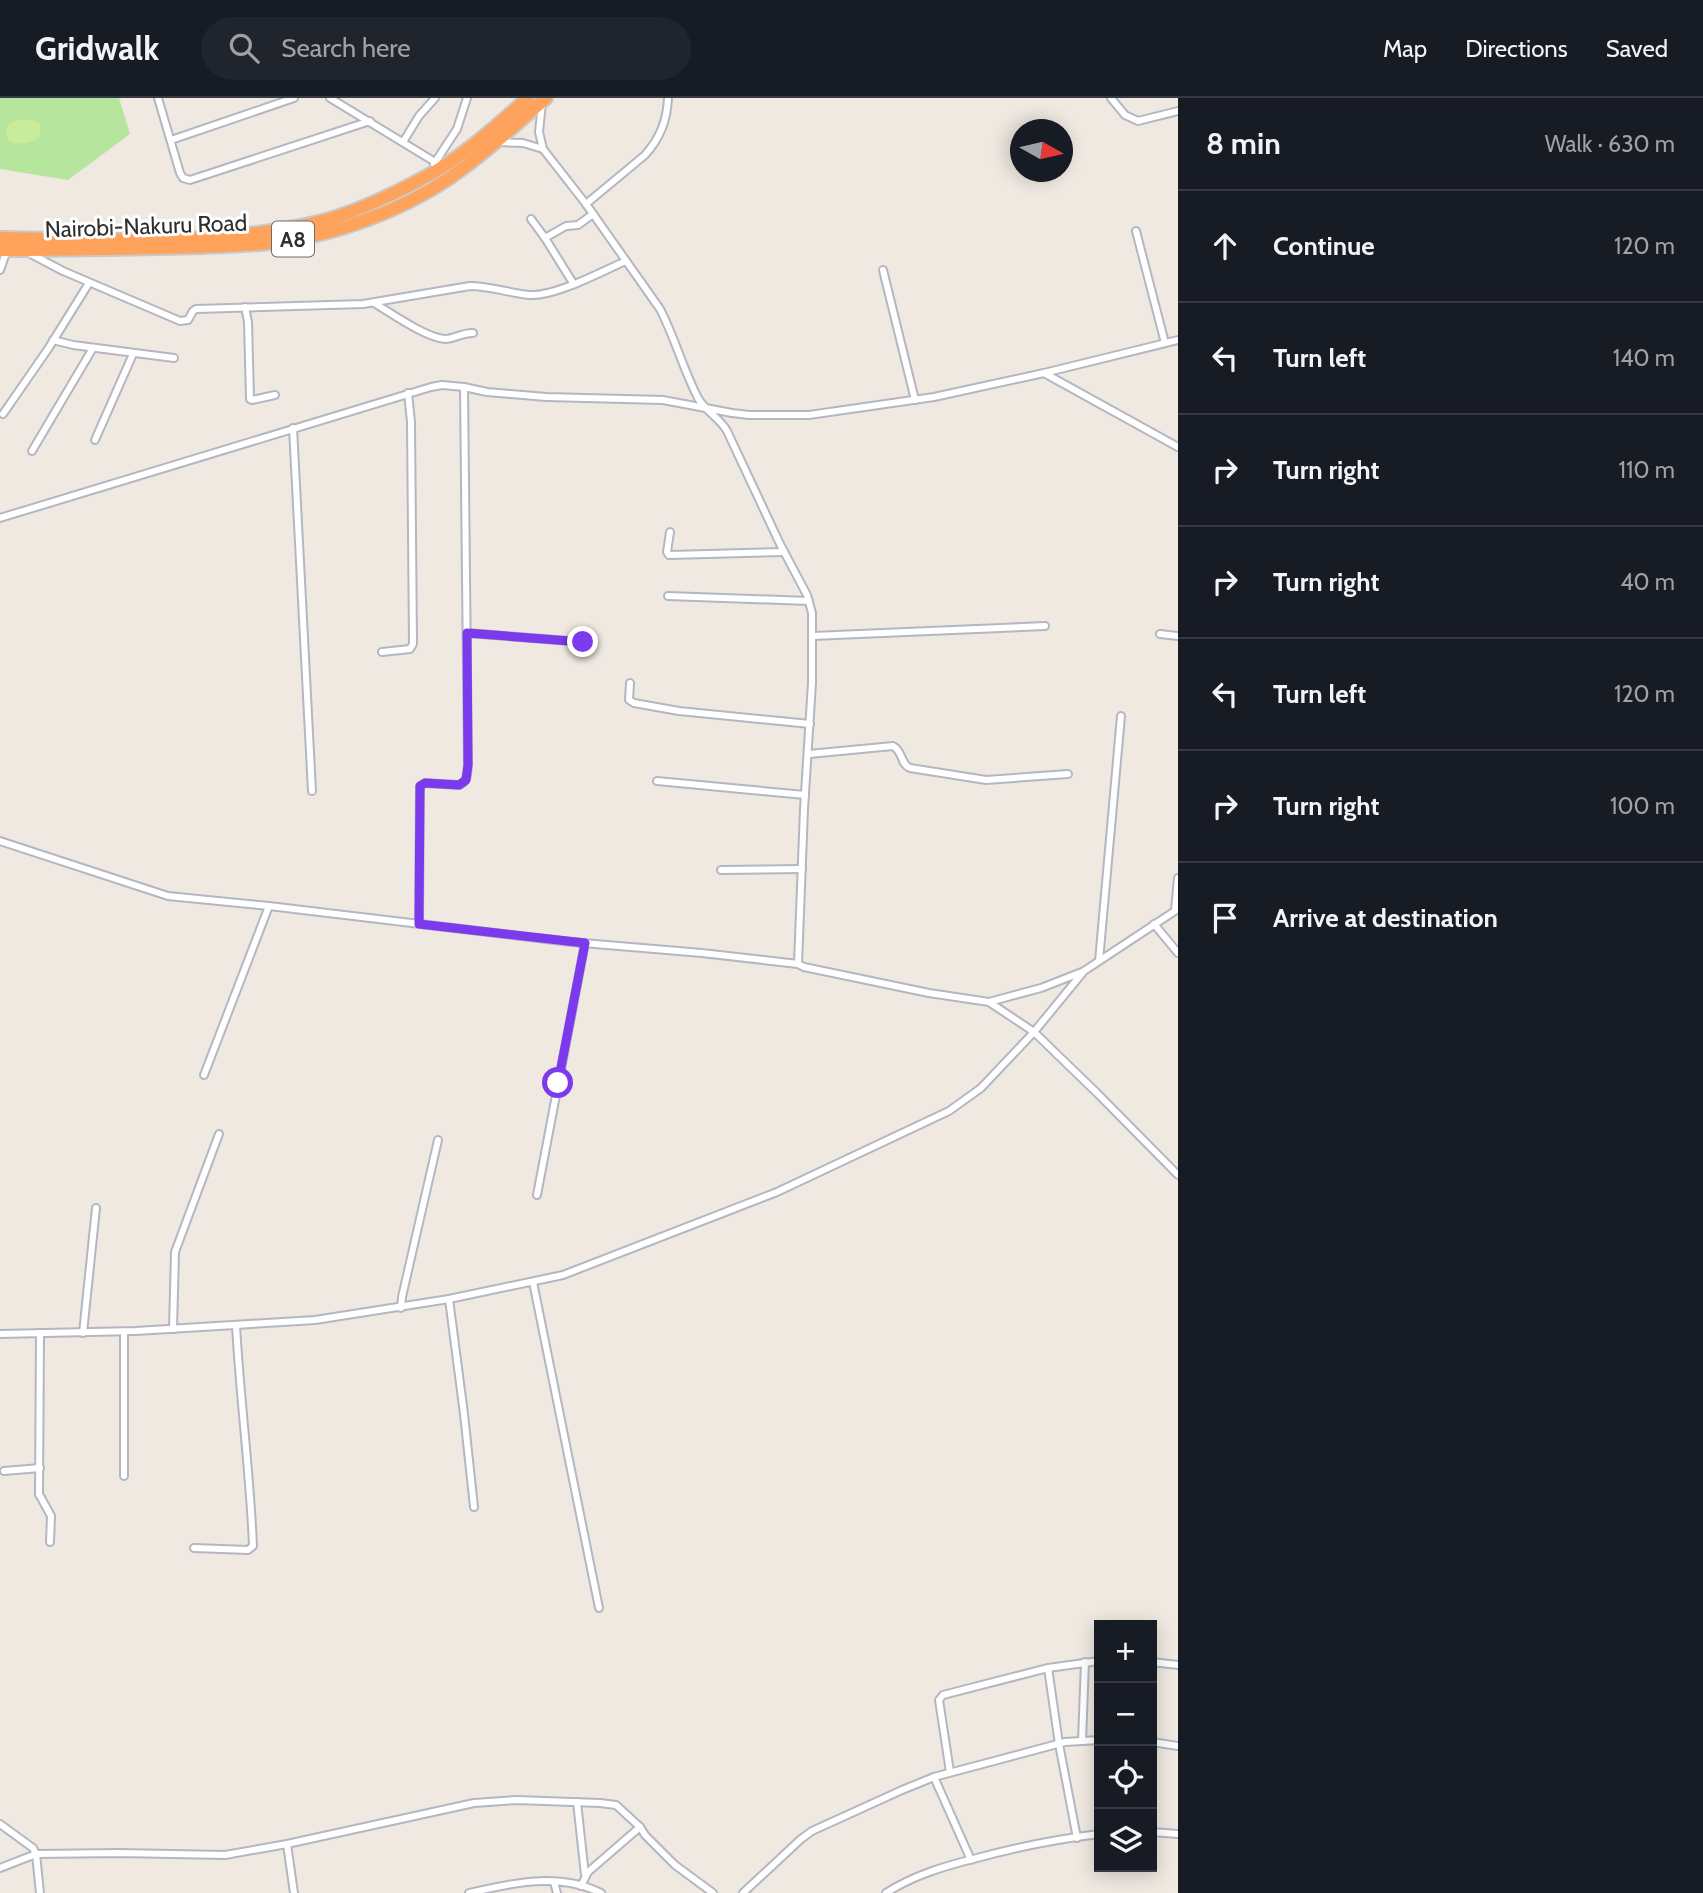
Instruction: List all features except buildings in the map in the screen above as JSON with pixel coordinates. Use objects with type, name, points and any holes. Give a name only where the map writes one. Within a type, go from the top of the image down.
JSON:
[{"type":"highway","name":"A8","points":[[0,238],[199,238],[262,233],[316,223],[353,211],[426,177],[480,140],[528,98]]},
{"type":"highway","name":"Nairobi-Nakuru Road","points":[[4,250],[235,246],[282,242],[332,231],[416,197],[447,179],[497,142],[544,100]]},
{"type":"street","points":[[158,98],[180,173],[183,178],[190,180],[370,121]]},
{"type":"street","points":[[171,140],[294,98]]},
{"type":"street","points":[[330,98],[435,162]]},
{"type":"street","points":[[403,142],[419,116],[435,98]]},
{"type":"street","points":[[426,177],[457,129],[467,98]]},
{"type":"street","points":[[586,204],[653,146],[664,124],[667,98]]},
{"type":"street","points":[[1111,98],[1125,115],[1138,121],[1178,111]]},
{"type":"street","points":[[544,100],[539,132],[543,149],[586,204],[660,309],[699,401],[727,431],[810,601],[810,724],[798,964]]},
{"type":"street","points":[[497,142],[523,143],[543,149]]},
{"type":"street","points":[[545,238],[566,226],[578,225],[593,214]]},
{"type":"street","points":[[531,219],[573,283]]},
{"type":"street","points":[[1136,231],[1165,343]]},
{"type":"street","points":[[0,270],[4,250]]},
{"type":"street","points":[[23,250],[89,283],[180,321],[188,320],[196,309],[374,303],[470,286],[538,295],[626,261]]},
{"type":"street","points":[[883,270],[915,400]]},
{"type":"street","points":[[3,414],[89,283]]},
{"type":"street","points":[[374,303],[405,322],[443,339],[473,333]]},
{"type":"street","points":[[245,307],[250,399],[275,395]]},
{"type":"street","points":[[53,340],[174,358]]},
{"type":"street","points":[[0,518],[408,393],[442,385],[546,397],[663,400],[732,413],[798,415],[915,400],[1044,373],[1178,340]]},
{"type":"street","points":[[32,451],[93,348]]},
{"type":"street","points":[[94,440],[133,354]]},
{"type":"street","points":[[1044,373],[1178,447]]},
{"type":"street","points":[[419,924],[420,786],[425,783],[459,785],[466,780],[468,730],[464,387]]},
{"type":"street","points":[[382,652],[403,651],[410,649],[413,644],[411,422],[408,393]]},
{"type":"street","points":[[293,428],[312,791]]},
{"type":"street","points":[[670,532],[667,552],[669,555],[784,552]]},
{"type":"street","points":[[668,596],[810,601]]},
{"type":"street","points":[[812,636],[1045,626]]},
{"type":"street","points":[[467,633],[583,642]]},
{"type":"street","points":[[1160,634],[1178,636]]},
{"type":"street","points":[[630,683],[628,696],[634,703],[678,711],[810,724]]},
{"type":"street","points":[[1099,961],[1121,716]]},
{"type":"street","points":[[809,754],[893,746],[898,749],[907,767],[970,778],[994,780],[1068,774]]},
{"type":"street","points":[[657,781],[805,795]]},
{"type":"street","points":[[0,841],[168,896],[798,964],[916,990],[989,1002],[1034,1032],[1178,1175]]},
{"type":"street","points":[[721,870],[802,869]]},
{"type":"street","points":[[989,1002],[1041,988],[1084,971],[1177,909],[1178,878]]},
{"type":"street","points":[[204,1075],[269,906]]},
{"type":"street","points":[[1154,924],[1178,953]]},
{"type":"street","points":[[537,1195],[585,943]]},
{"type":"street","points":[[0,1334],[124,1332],[315,1320],[401,1308],[562,1275],[777,1192],[949,1111],[981,1088],[1034,1032],[1084,971]]},
{"type":"street","points":[[173,1329],[175,1252],[219,1133]]},
{"type":"street","points":[[401,1308],[438,1140]]},
{"type":"street","points":[[83,1332],[96,1208]]},
{"type":"street","points":[[533,1282],[599,1608]]},
{"type":"street","points":[[449,1299],[474,1507]]},
{"type":"street","points":[[194,1548],[248,1550],[253,1546],[236,1325]]},
{"type":"street","points":[[124,1332],[124,1476]]},
{"type":"street","points":[[40,1334],[40,1497],[50,1510],[50,1542]]},
{"type":"street","points":[[4,1471],[40,1468]]},
{"type":"street","points":[[950,1772],[940,1697],[1048,1668],[1094,1661]]},
{"type":"street","points":[[1082,1741],[1085,1662]]},
{"type":"street","points":[[1157,1663],[1178,1665]]},
{"type":"street","points":[[1048,1668],[1077,1838]]},
{"type":"street","points":[[743,1893],[812,1831],[902,1790],[950,1772],[1059,1744],[1094,1740]]},
{"type":"street","points":[[1157,1743],[1178,1746]]},
{"type":"street","points":[[934,1777],[971,1860]]},
{"type":"street","points":[[0,1868],[36,1854],[225,1855],[474,1803],[500,1800],[577,1802],[616,1805],[640,1826],[645,1835],[675,1865],[713,1893]]},
{"type":"street","points":[[577,1802],[585,1875],[581,1886]]},
{"type":"street","points":[[0,1824],[29,1843],[36,1854],[40,1893]]},
{"type":"street","points":[[585,1875],[640,1826]]},
{"type":"street","points":[[1157,1833],[1178,1835]]},
{"type":"street","points":[[886,1893],[907,1880],[938,1868],[1008,1850],[1094,1835]]},
{"type":"street","points":[[287,1844],[294,1893]]},
{"type":"street","points":[[554,1882],[557,1893]]},
{"type":"street","points":[[470,1893],[511,1883],[554,1882],[581,1886],[601,1893]]},
{"type":"green space","points":[[0,98],[119,98],[130,134],[68,180],[0,169]]},
{"type":"green space","points":[[23,119],[36,121],[41,125],[39,138],[22,144],[11,142],[6,133],[7,126]]},
{"type":"route","points":[[558,1083],[585,943],[419,924],[420,786],[421,783],[459,785],[466,780],[467,633],[583,642]]}]
